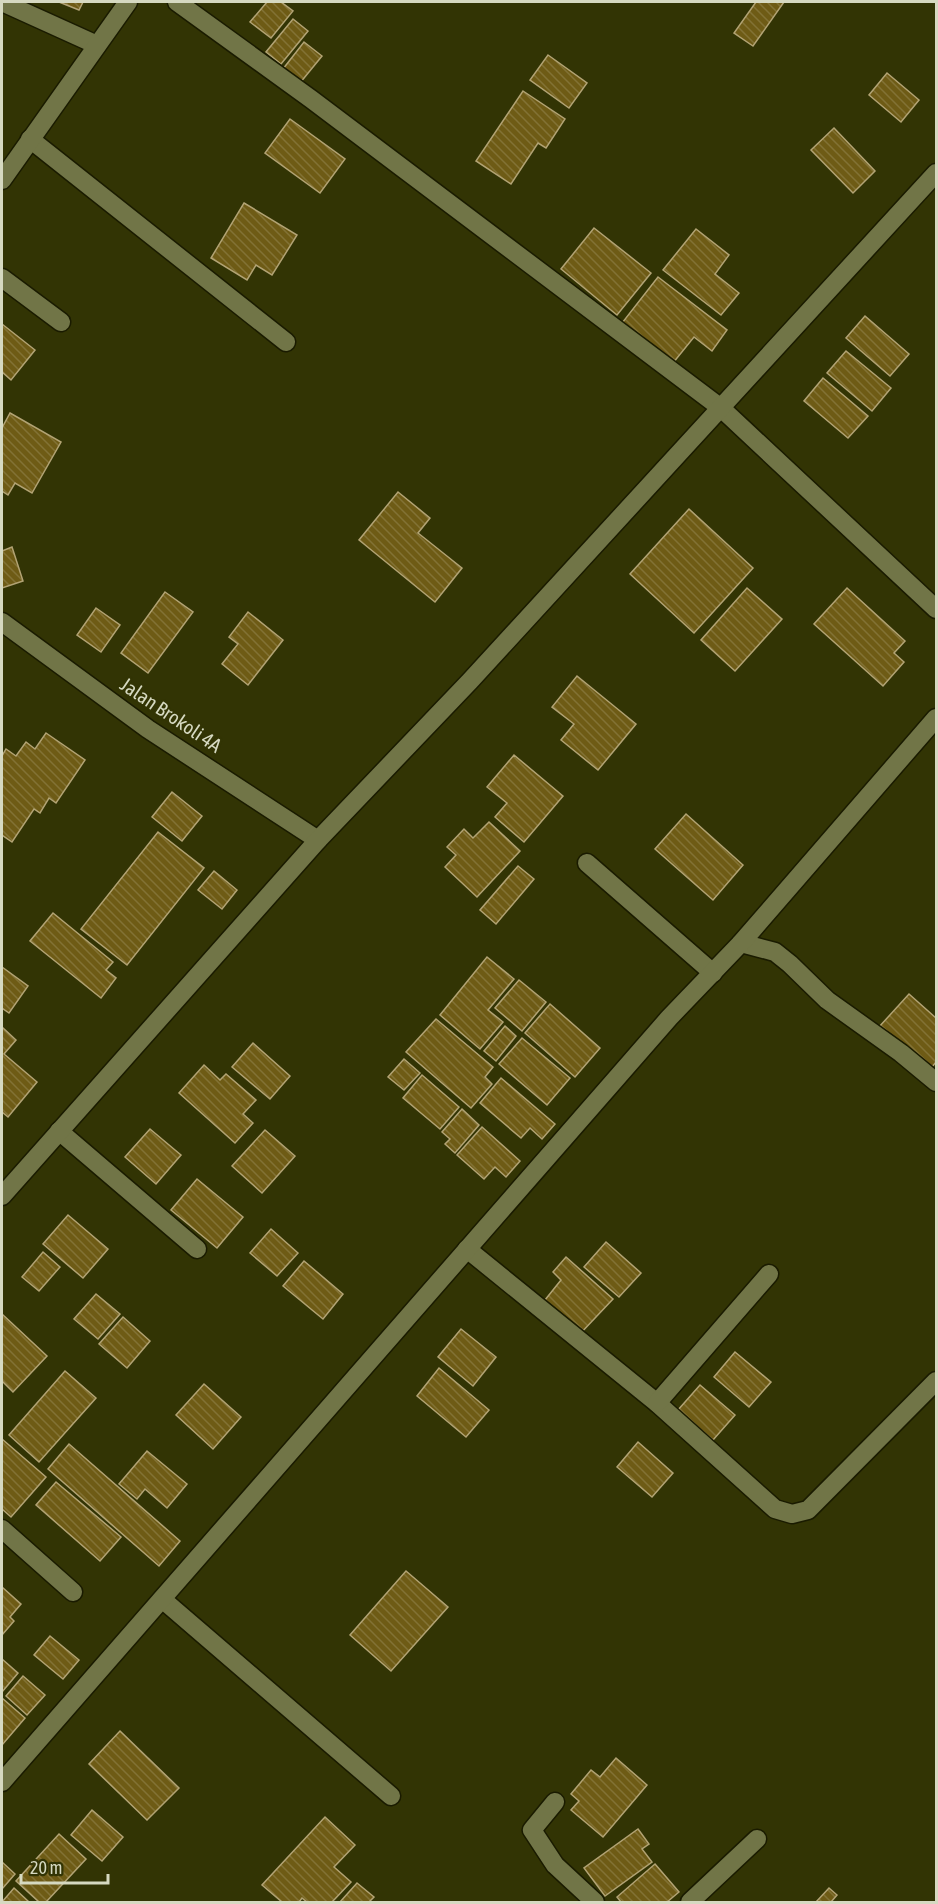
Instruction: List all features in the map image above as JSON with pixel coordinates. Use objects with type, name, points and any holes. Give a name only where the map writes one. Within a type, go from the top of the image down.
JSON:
[{"type":"street","points":[[2,2],[97,45]]},
{"type":"street","points":[[2,180],[128,2]]},
{"type":"street","points":[[177,2],[311,99],[721,408],[936,609]]},
{"type":"street","points":[[30,138],[286,342]]},
{"type":"street","points":[[2,1196],[318,840],[470,681],[936,173]]},
{"type":"street","points":[[2,278],[61,322]]},
{"type":"street","name":"Jalan Brokoli 4A","points":[[2,622],[148,729],[318,840]]},
{"type":"street","points":[[2,1782],[669,1018],[741,943],[936,718]]},
{"type":"street","points":[[587,863],[713,973]]},
{"type":"street","points":[[741,943],[775,952],[827,1000],[901,1053],[936,1082]]},
{"type":"street","points":[[59,1131],[197,1249]]},
{"type":"street","points":[[467,1249],[657,1404],[775,1509],[792,1514],[808,1510],[936,1381]]},
{"type":"street","points":[[657,1404],[768,1274]]},
{"type":"street","points":[[2,1529],[73,1592]]},
{"type":"street","points":[[162,1599],[391,1796]]},
{"type":"street","points":[[555,1802],[532,1830],[555,1865],[595,1902]]},
{"type":"street","points":[[690,1902],[757,1839]]},
{"type":"building","points":[[59,2],[83,2],[79,10]]},
{"type":"building","points":[[267,2],[281,2],[293,11],[271,38],[250,22]]},
{"type":"building","points":[[756,2],[784,2],[753,46],[734,33]]},
{"type":"building","points":[[293,19],[308,31],[281,64],[266,52]]},
{"type":"building","points":[[304,42],[322,56],[300,83],[283,69]]},
{"type":"building","points":[[548,55],[587,83],[569,108],[530,80]]},
{"type":"building","points":[[887,73],[919,100],[901,122],[869,95]]},
{"type":"building","points":[[523,91],[565,119],[546,148],[538,143],[511,184],[476,161]]},
{"type":"building","points":[[290,119],[345,159],[320,193],[265,153]]},
{"type":"building","points":[[834,128],[875,171],[853,193],[811,150]]},
{"type":"building","points":[[244,203],[297,235],[272,275],[256,265],[247,280],[211,258]]},
{"type":"building","points":[[594,228],[651,273],[617,315],[561,269]]},
{"type":"building","points":[[696,229],[729,255],[715,274],[739,293],[721,315],[663,270]]},
{"type":"building","points":[[658,277],[727,330],[712,351],[694,337],[673,363],[622,323]]},
{"type":"building","points":[[865,316],[909,354],[890,376],[846,338]]},
{"type":"building","points":[[2,324],[35,350],[11,380],[2,372]]},
{"type":"building","points":[[846,351],[891,388],[872,411],[827,373]]},
{"type":"building","points":[[823,378],[868,416],[848,438],[804,401]]},
{"type":"building","points":[[10,413],[61,442],[32,493],[15,483],[8,495],[2,491],[2,428]]},
{"type":"building","points":[[398,492],[430,518],[418,533],[462,568],[435,602],[359,540]]},
{"type":"building","points":[[689,509],[753,568],[694,633],[630,574]]},
{"type":"building","points":[[12,547],[23,581],[2,588],[2,551]]},
{"type":"building","points":[[747,588],[782,619],[735,671],[701,640]]},
{"type":"building","points":[[847,588],[905,641],[894,653],[904,662],[883,686],[814,624]]},
{"type":"building","points":[[165,592],[193,612],[148,673],[121,653]]},
{"type":"building","points":[[96,608],[120,625],[101,652],[77,635]]},
{"type":"building","points":[[248,612],[283,640],[248,685],[222,664],[238,644],[229,637]]},
{"type":"building","points":[[577,676],[636,724],[598,770],[561,740],[574,724],[552,707]]},
{"type":"building","points":[[46,733],[85,760],[56,803],[49,798],[40,813],[34,809],[12,842],[2,835],[2,756],[6,749],[16,756],[26,742],[35,749]]},
{"type":"building","points":[[514,755],[563,796],[524,842],[495,817],[507,803],[487,787]]},
{"type":"building","points":[[172,792],[202,816],[182,841],[152,817]]},
{"type":"building","points":[[686,814],[743,865],[713,900],[655,849]]},
{"type":"building","points":[[489,822],[520,851],[477,897],[445,867],[456,855],[447,847],[464,829],[473,838]]},
{"type":"building","points":[[158,832],[204,868],[127,965],[81,929]]},
{"type":"building","points":[[518,866],[534,879],[496,924],[480,910]]},
{"type":"building","points":[[214,871],[237,890],[222,909],[198,890]]},
{"type":"building","points":[[53,913],[113,962],[106,970],[116,978],[101,998],[30,941]]},
{"type":"building","points":[[487,957],[514,979],[488,1010],[503,1022],[480,1049],[440,1015]]},
{"type":"building","points":[[2,967],[28,986],[9,1013],[2,1008]]},
{"type":"building","points":[[519,980],[546,1002],[522,1031],[495,1008]]},
{"type":"building","points":[[909,994],[936,1018],[936,1062],[929,1071],[879,1027]]},
{"type":"building","points":[[550,1004],[600,1048],[575,1077],[525,1033]]},
{"type":"building","points":[[436,1019],[493,1067],[485,1077],[492,1084],[471,1108],[406,1052]]},
{"type":"building","points":[[505,1026],[516,1036],[496,1061],[484,1051]]},
{"type":"building","points":[[2,1027],[16,1040],[4,1054],[37,1082],[8,1117],[2,1112]]},
{"type":"building","points":[[522,1038],[570,1078],[547,1105],[499,1064]]},
{"type":"building","points":[[253,1043],[290,1076],[270,1099],[232,1067]]},
{"type":"building","points":[[404,1059],[420,1073],[404,1090],[388,1077]]},
{"type":"building","points":[[204,1065],[220,1080],[226,1074],[256,1100],[243,1114],[253,1123],[235,1143],[179,1093]]},
{"type":"building","points":[[422,1075],[459,1107],[440,1129],[403,1098]]},
{"type":"building","points":[[501,1078],[555,1124],[542,1139],[530,1128],[521,1138],[480,1103]]},
{"type":"building","points":[[462,1109],[479,1125],[455,1153],[445,1144],[450,1139],[442,1132]]},
{"type":"building","points":[[482,1127],[520,1161],[506,1177],[495,1167],[484,1179],[457,1155]]},
{"type":"building","points":[[150,1129],[181,1155],[156,1184],[125,1157]]},
{"type":"building","points":[[265,1130],[295,1156],[262,1193],[232,1166]]},
{"type":"building","points":[[197,1179],[243,1217],[217,1248],[171,1210]]},
{"type":"building","points":[[68,1215],[108,1249],[83,1278],[43,1244]]},
{"type":"building","points":[[271,1229],[298,1253],[277,1276],[250,1253]]},
{"type":"building","points":[[606,1242],[641,1273],[619,1297],[584,1267]]},
{"type":"building","points":[[43,1252],[60,1267],[39,1291],[22,1277]]},
{"type":"building","points":[[566,1257],[613,1299],[578,1336],[541,1305],[561,1280],[553,1272]]},
{"type":"building","points":[[304,1261],[343,1294],[323,1319],[283,1286]]},
{"type":"building","points":[[96,1294],[120,1314],[98,1339],[74,1319]]},
{"type":"building","points":[[2,1314],[47,1356],[13,1392],[2,1381]]},
{"type":"building","points":[[123,1317],[150,1341],[127,1368],[99,1344]]},
{"type":"building","points":[[461,1329],[496,1357],[473,1386],[438,1357]]},
{"type":"building","points":[[735,1352],[771,1382],[749,1407],[714,1377]]},
{"type":"building","points":[[439,1368],[489,1410],[466,1437],[417,1396]]},
{"type":"building","points":[[65,1371],[96,1398],[39,1462],[9,1435]]},
{"type":"building","points":[[204,1384],[241,1417],[213,1449],[176,1415]]},
{"type":"building","points":[[700,1385],[735,1415],[713,1440],[678,1410]]},
{"type":"building","points":[[2,1439],[46,1477],[11,1517],[2,1509]]},
{"type":"building","points":[[638,1442],[673,1473],[652,1497],[617,1467]]},
{"type":"building","points":[[69,1444],[180,1541],[159,1566],[48,1469]]},
{"type":"building","points":[[147,1451],[187,1484],[167,1508],[145,1489],[137,1499],[119,1484]]},
{"type":"building","points":[[56,1482],[121,1537],[100,1561],[36,1505]]},
{"type":"building","points":[[406,1571],[448,1607],[391,1671],[350,1635]]},
{"type":"building","points":[[2,1587],[21,1604],[10,1617],[14,1621],[2,1635]]},
{"type":"building","points":[[50,1636],[79,1660],[63,1679],[34,1655]]},
{"type":"building","points":[[2,1659],[18,1673],[2,1692]]},
{"type":"building","points":[[23,1676],[45,1695],[27,1715],[6,1696]]},
{"type":"building","points":[[2,1698],[25,1718],[2,1745]]},
{"type":"building","points":[[120,1731],[179,1788],[147,1820],[89,1764]]},
{"type":"building","points":[[616,1758],[647,1785],[603,1837],[571,1810],[579,1801],[571,1794],[591,1770],[600,1777]]},
{"type":"building","points":[[92,1810],[123,1837],[102,1861],[71,1835]]},
{"type":"building","points":[[325,1817],[355,1845],[334,1867],[351,1882],[332,1902],[307,1902],[302,1898],[299,1902],[282,1902],[262,1885]]},
{"type":"building","points":[[638,1829],[649,1844],[642,1849],[652,1862],[605,1896],[584,1868]]},
{"type":"building","points":[[59,1834],[86,1859],[46,1902],[39,1902],[16,1881]]},
{"type":"building","points":[[2,1862],[15,1874],[2,1889]]},
{"type":"building","points":[[655,1864],[679,1892],[667,1902],[621,1902],[617,1897]]},
{"type":"building","points":[[357,1883],[374,1897],[369,1902],[340,1902]]},
{"type":"building","points":[[14,1888],[29,1902],[2,1902]]},
{"type":"building","points":[[829,1888],[837,1895],[831,1902],[816,1902]]}]
